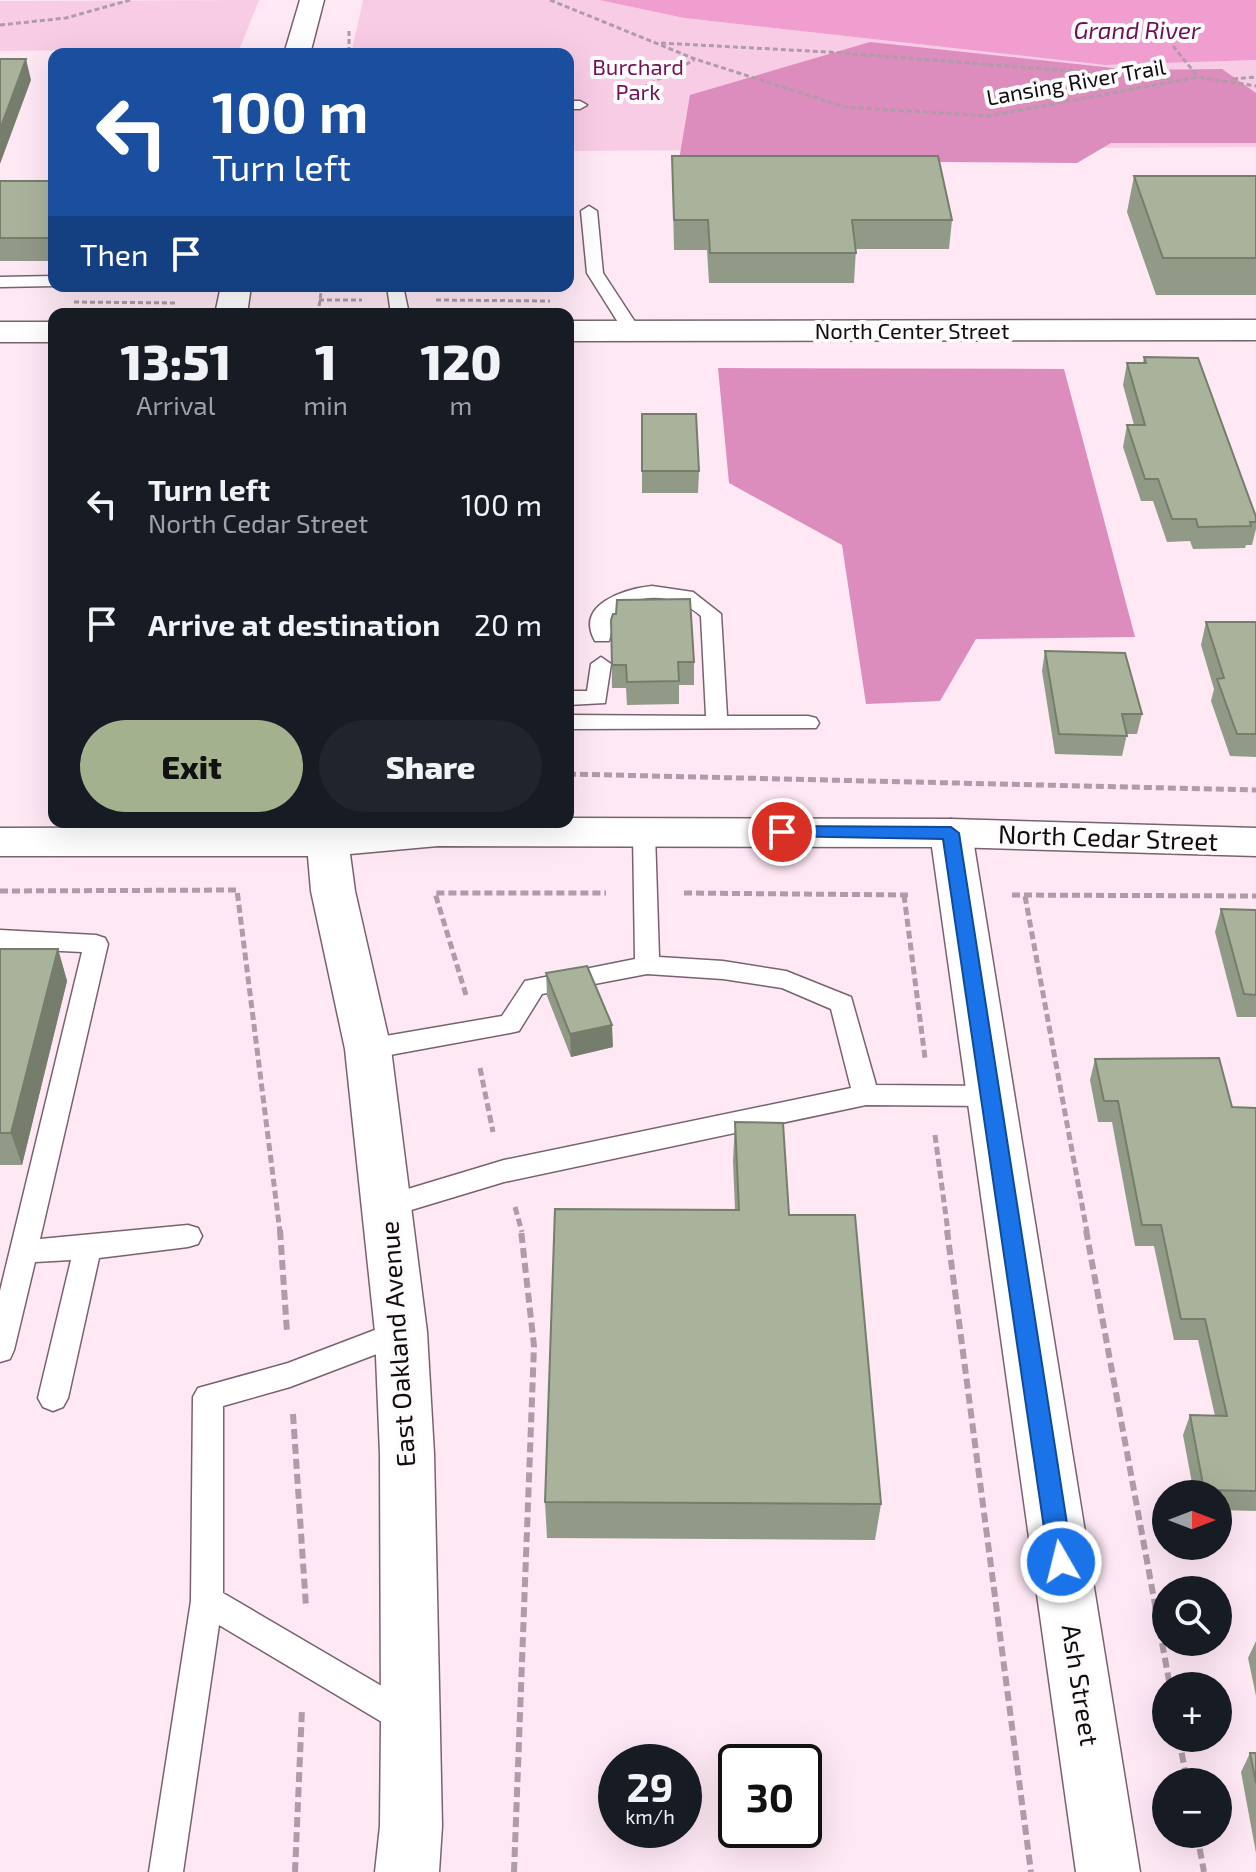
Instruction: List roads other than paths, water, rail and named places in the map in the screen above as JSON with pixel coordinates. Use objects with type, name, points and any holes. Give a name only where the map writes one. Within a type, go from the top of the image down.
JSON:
[{"type":"main road","points":[[299,48],[311,4]]},
{"type":"main road","name":"North Center Street","points":[[574,331],[1256,330]]},
{"type":"main road","points":[[0,332],[48,332]]},
{"type":"main road","name":"North Cedar Street","points":[[0,842],[504,828]]},
{"type":"main road","name":"North Cedar Street","points":[[542,828],[644,833],[951,833],[1256,842]]},
{"type":"main road","name":"East Oakland Avenue","points":[[326,831],[333,891],[368,1049],[401,1332],[407,1469],[411,1722],[411,1826],[407,1872]]},
{"type":"main road","name":"Ash Street","points":[[951,833],[1108,1872]]},
{"type":"lane","points":[[589,211],[595,273],[632,331]]},
{"type":"lane","points":[[0,282],[48,281]]},
{"type":"lane","points":[[602,636],[601,619],[609,605],[657,592],[689,596],[711,614],[717,723]]},
{"type":"lane","points":[[574,698],[597,698],[601,664]]},
{"type":"lane","points":[[574,722],[808,723]]},
{"type":"lane","points":[[644,833],[647,965]]},
{"type":"lane","points":[[0,939],[96,944],[0,1350]]},
{"type":"lane","points":[[368,1049],[510,1024],[534,987],[647,965],[723,970],[786,980],[842,1003],[866,1095]]},
{"type":"lane","points":[[388,1206],[504,1171],[866,1095],[990,1096]]},
{"type":"lane","points":[[23,1251],[88,1248],[188,1236]]},
{"type":"lane","points":[[53,1398],[88,1248]]},
{"type":"lane","points":[[166,1872],[207,1601],[208,1397],[290,1375],[401,1332]]},
{"type":"lane","points":[[207,1601],[411,1722]]},
{"type":"water","name":"Grand River","points":[[599,0],[1256,0],[1256,60],[1105,65],[684,18]]},
{"type":"park label","name":"Burchard Park","points":[[638,80]]}]
